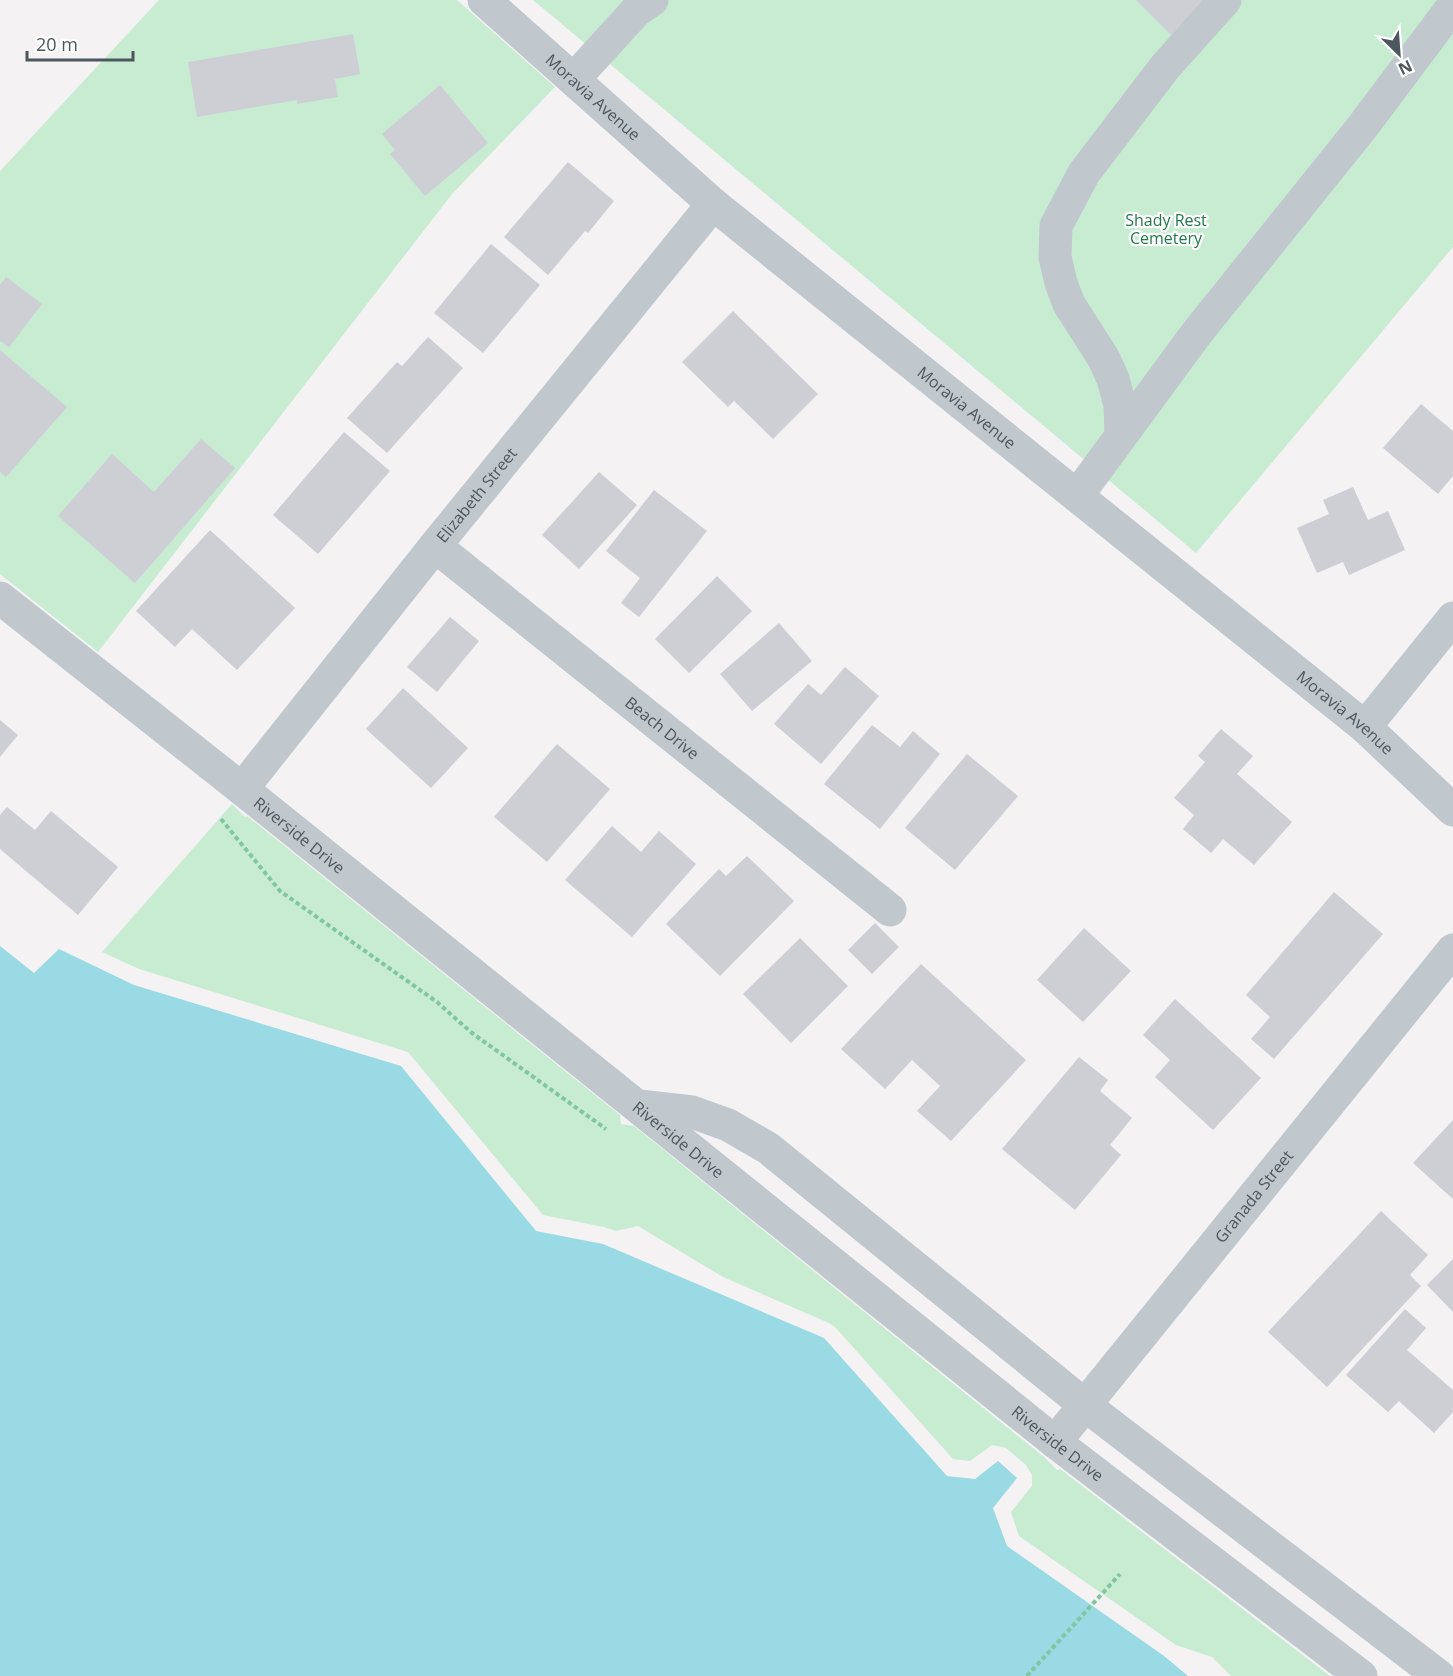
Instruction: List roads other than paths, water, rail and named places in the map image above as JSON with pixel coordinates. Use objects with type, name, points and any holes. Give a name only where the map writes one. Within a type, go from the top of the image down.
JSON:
[{"type":"street","name":"Moravia Avenue","points":[[484,0],[713,204],[1365,727],[1453,810]]},
{"type":"street","points":[[1121,435],[1120,405],[1113,379],[1104,359],[1069,304],[1061,283],[1055,257],[1056,226],[1084,173],[1165,67],[1225,0]]},
{"type":"street","points":[[573,80],[636,11],[649,1]]},
{"type":"street","points":[[1077,496],[1196,334],[1363,126],[1453,6]]},
{"type":"street","name":"Elizabeth Street","points":[[242,789],[435,546],[713,204]]},
{"type":"street","name":"Beach Drive","points":[[435,546],[890,910]]},
{"type":"street","name":"Riverside Drive","points":[[0,598],[242,789],[1055,1442],[1361,1676]]},
{"type":"street","points":[[1365,727],[1453,618]]},
{"type":"street","name":"Granada Street","points":[[1055,1442],[1453,950]]},
{"type":"street","points":[[639,1107],[692,1112],[728,1125],[768,1148],[1086,1406],[1439,1676]]},
{"type":"water","points":[[0,946],[34,973],[59,949],[134,985],[401,1066],[536,1231],[603,1244],[824,1338],[947,1476],[975,1479],[998,1461],[1017,1478],[993,1508],[1007,1546],[1164,1656],[1188,1676],[0,1676]]},
{"type":"park label","name":"Shady Rest Cemetery","points":[[1166,229]]}]
